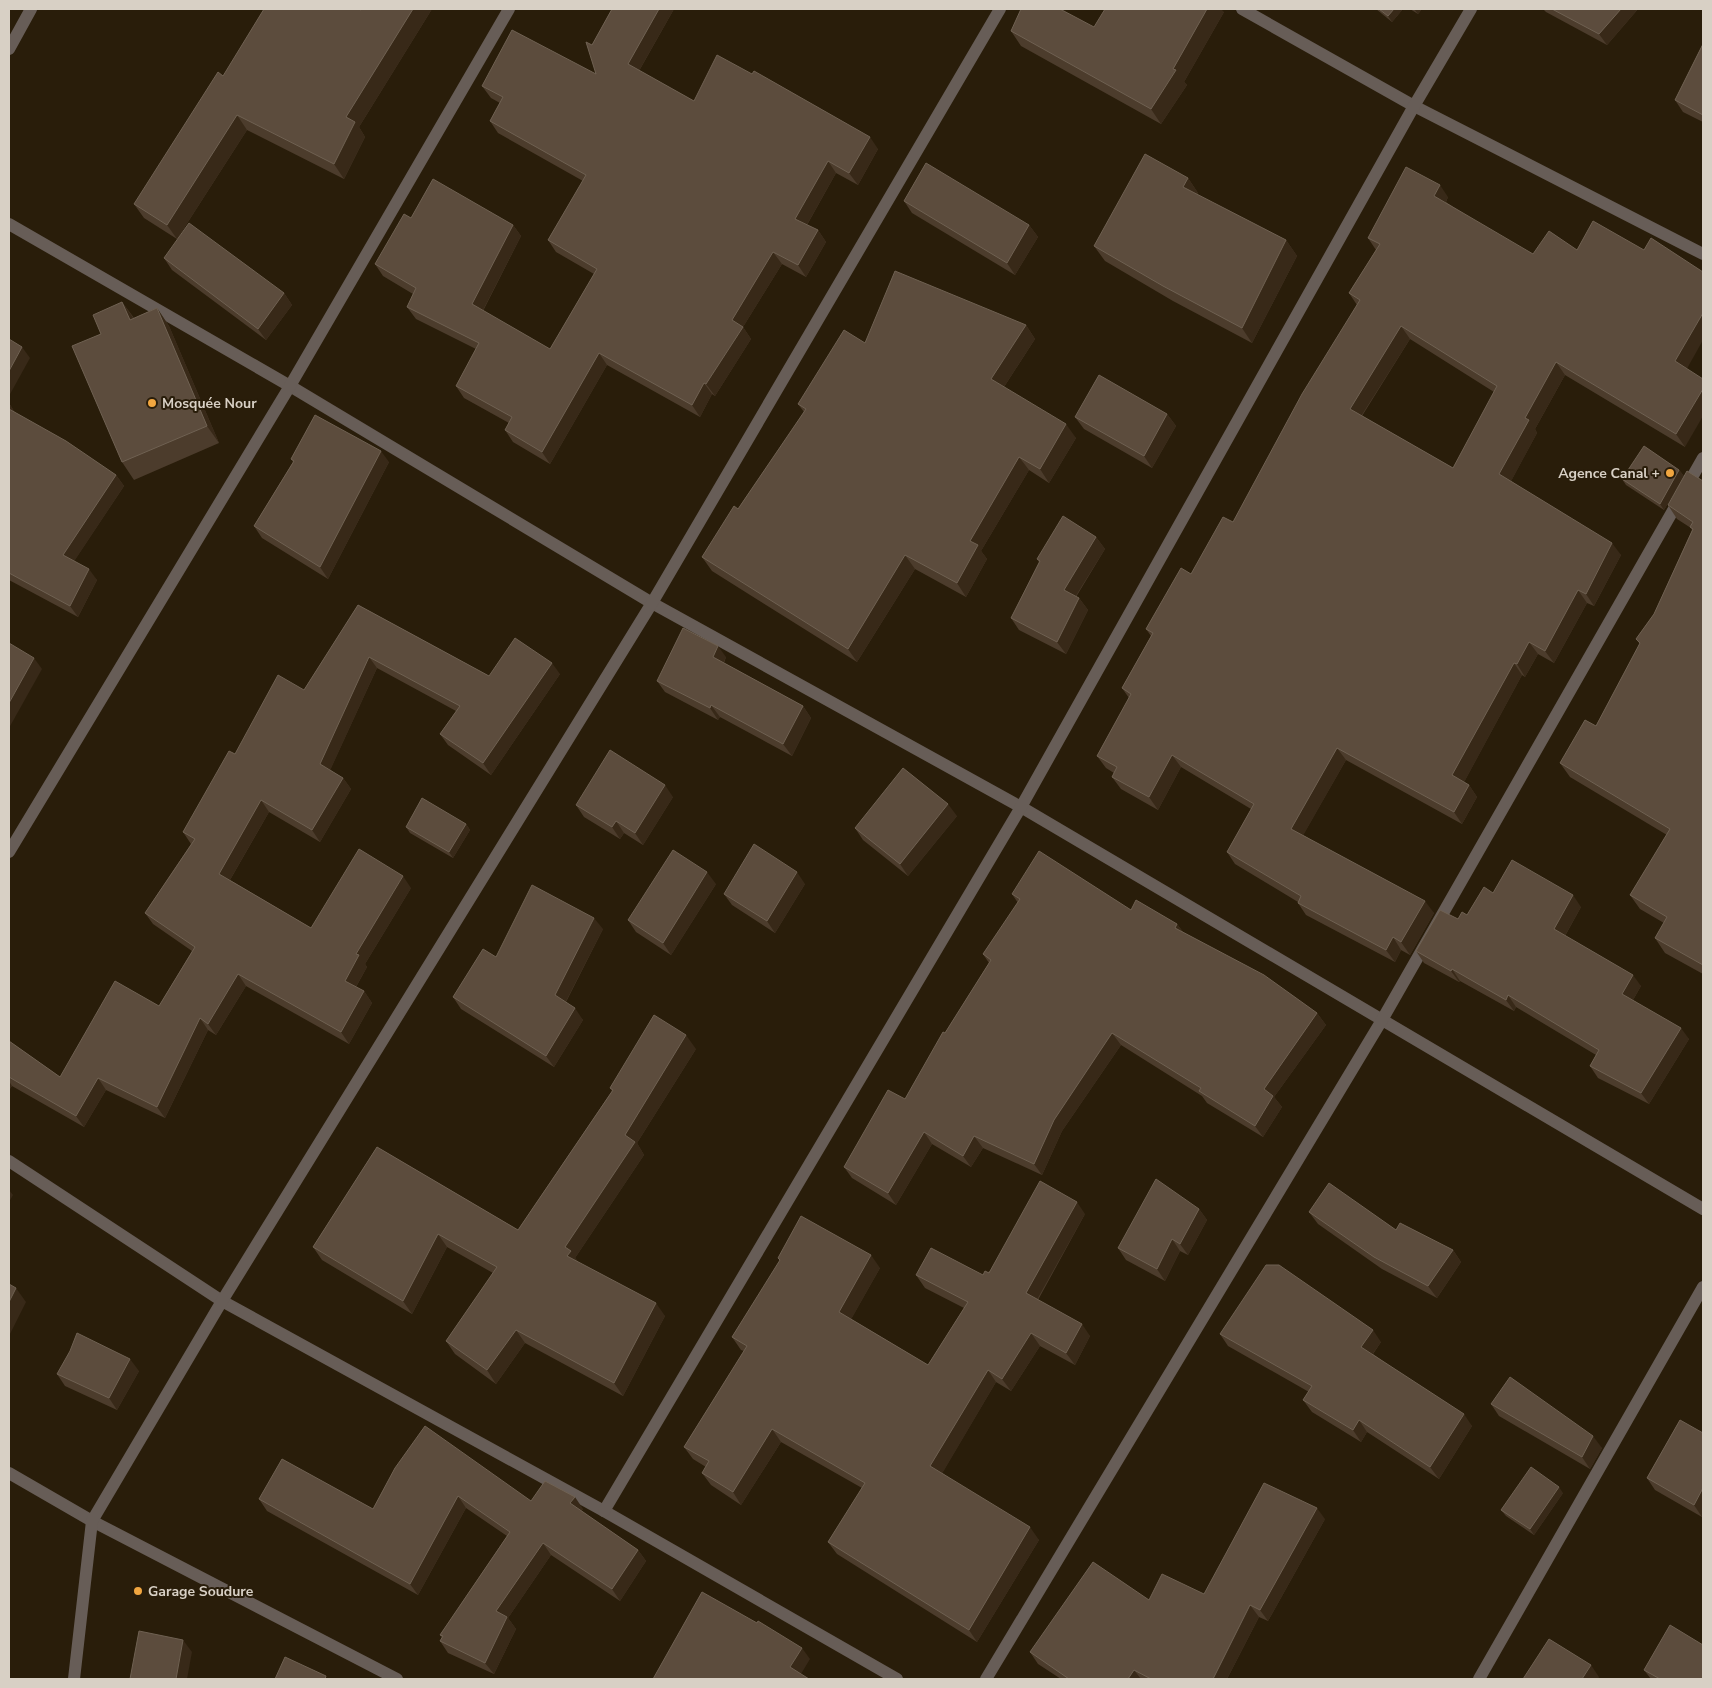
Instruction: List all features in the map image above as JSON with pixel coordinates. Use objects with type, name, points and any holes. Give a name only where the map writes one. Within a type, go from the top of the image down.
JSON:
[{"type":"street","points":[[9,48],[31,9]]},
{"type":"street","points":[[9,852],[290,386],[509,9]]},
{"type":"street","points":[[74,1679],[92,1521],[222,1301],[652,603],[1000,9]]},
{"type":"street","points":[[1242,9],[1414,106],[1703,254]]},
{"type":"street","points":[[604,1511],[1021,807],[1414,106],[1471,9]]},
{"type":"street","points":[[9,224],[290,386],[652,603],[1021,807],[1703,1209]]},
{"type":"street","points":[[986,1679],[1382,1020],[1703,458]]},
{"type":"street","points":[[9,1161],[222,1301],[604,1511],[898,1679]]},
{"type":"street","points":[[1478,1679],[1703,1287]]},
{"type":"street","points":[[9,1473],[92,1521],[397,1679]]},
{"type":"building","points":[[264,9],[413,9],[346,117],[355,122],[334,164],[237,115],[167,225],[134,204],[218,72],[223,76]]},
{"type":"building","points":[[612,9],[659,9],[628,64],[694,101],[717,55],[752,74],[754,71],[870,137],[849,173],[828,161],[795,219],[818,230],[798,265],[773,252],[732,320],[743,327],[706,384],[704,383],[692,405],[599,353],[542,452],[505,430],[512,417],[456,386],[479,343],[407,307],[416,288],[375,264],[404,214],[411,218],[433,179],[513,225],[472,304],[550,349],[597,269],[548,240],[586,175],[490,121],[503,97],[482,86],[512,30],[596,74],[586,42],[592,45]]},
{"type":"building","points":[[1021,9],[1060,9],[1094,27],[1105,9],[1207,9],[1173,69],[1176,70],[1151,109],[1011,31]]},
{"type":"building","points":[[1379,9],[1394,9],[1388,16]]},
{"type":"building","points":[[1552,9],[1621,9],[1599,34]]},
{"type":"building","points":[[1703,44],[1703,115],[1675,100]]},
{"type":"building","points":[[1145,154],[1188,178],[1183,187],[1286,240],[1242,328],[1163,286],[1094,246]]},
{"type":"building","points":[[926,163],[1029,225],[1007,263],[904,201]]},
{"type":"building","points":[[1406,167],[1440,185],[1434,196],[1533,254],[1549,231],[1577,250],[1593,221],[1644,250],[1651,238],[1703,272],[1703,313],[1675,361],[1703,379],[1703,389],[1676,434],[1556,362],[1525,418],[1529,420],[1499,474],[1612,543],[1586,594],[1578,590],[1545,651],[1529,642],[1517,664],[1514,663],[1452,775],[1469,785],[1454,812],[1337,748],[1291,829],[1425,901],[1401,942],[1393,937],[1386,950],[1298,903],[1301,896],[1227,852],[1254,804],[1172,755],[1149,797],[1112,777],[1117,767],[1097,756],[1131,694],[1122,688],[1153,633],[1146,629],[1181,568],[1191,574],[1223,517],[1233,522],[1302,394],[1360,300],[1349,293],[1380,244],[1368,238]],"holes":[[[1401,326],[1497,386],[1453,468],[1350,409]]]},
{"type":"building","points":[[189,223],[284,293],[258,329],[164,258]]},
{"type":"building","points":[[895,271],[1026,325],[991,379],[1066,424],[1040,469],[1019,457],[970,541],[978,545],[957,583],[905,555],[848,649],[702,557],[734,506],[738,509],[806,409],[798,404],[844,330],[865,343]]},
{"type":"building","name":"Mosquée Nour","points":[[122,302],[130,320],[157,308],[207,426],[122,462],[72,346],[101,334],[93,315]]},
{"type":"building","points":[[9,339],[22,347],[9,371]]},
{"type":"building","points":[[1099,375],[1167,414],[1144,456],[1075,417]]},
{"type":"building","points":[[9,409],[66,441],[116,475],[63,555],[89,569],[70,606],[9,573]]},
{"type":"building","points":[[315,415],[381,451],[320,567],[254,526],[294,461],[291,459]]},
{"type":"building","points":[[1644,446],[1679,470],[1660,504],[1622,479]]},
{"type":"building","points":[[1687,471],[1703,481],[1703,965],[1655,938],[1667,917],[1630,895],[1670,829],[1560,763],[1585,720],[1596,726],[1640,643],[1636,639],[1654,614],[1693,529],[1690,527],[1693,522],[1668,505]]},
{"type":"building","points":[[1063,516],[1096,537],[1064,590],[1079,598],[1057,642],[1011,618],[1040,561],[1037,559]]},
{"type":"building","points":[[358,605],[489,676],[515,638],[552,663],[483,763],[440,734],[460,706],[369,657],[320,764],[343,778],[312,830],[261,800],[219,874],[311,928],[359,849],[403,876],[356,954],[359,955],[345,981],[364,991],[341,1032],[238,974],[208,1024],[200,1018],[157,1107],[98,1078],[76,1116],[9,1077],[9,1041],[60,1077],[115,981],[159,1006],[195,947],[145,913],[195,839],[183,832],[229,751],[235,754],[278,675],[304,690]]},
{"type":"building","points":[[683,628],[718,646],[713,657],[803,706],[783,744],[711,705],[710,708],[657,681]]},
{"type":"building","points":[[9,643],[34,658],[9,703]]},
{"type":"building","points":[[610,750],[665,785],[635,833],[616,821],[612,827],[576,805]]},
{"type":"building","points":[[903,768],[948,804],[900,864],[855,828]]},
{"type":"building","points":[[422,798],[466,824],[449,852],[406,827]]},
{"type":"building","points":[[754,844],[797,872],[767,921],[724,894]]},
{"type":"building","points":[[673,850],[707,872],[663,943],[628,920]]},
{"type":"building","points":[[1039,851],[1131,910],[1136,900],[1177,924],[1175,928],[1264,975],[1317,1013],[1264,1089],[1273,1096],[1255,1126],[1199,1091],[1201,1088],[1112,1033],[1054,1120],[1034,1164],[974,1136],[963,1156],[924,1132],[888,1193],[844,1167],[888,1090],[905,1099],[943,1032],[945,1033],[991,960],[983,954],[1020,899],[1012,894]]},
{"type":"building","points":[[1512,860],[1573,895],[1554,929],[1633,975],[1622,994],[1681,1028],[1641,1093],[1590,1066],[1599,1050],[1508,995],[1506,1000],[1416,951],[1440,910],[1458,919],[1462,912],[1467,915],[1484,887],[1493,893]]},
{"type":"building","points":[[532,885],[594,918],[555,995],[575,1008],[546,1056],[453,997],[483,949],[496,957]]},
{"type":"building","points":[[654,1015],[686,1035],[625,1135],[635,1142],[565,1247],[571,1251],[567,1256],[656,1303],[614,1383],[516,1330],[487,1370],[446,1341],[497,1267],[438,1234],[403,1301],[313,1247],[377,1147],[518,1230],[613,1090],[610,1088]]},
{"type":"building","points":[[1156,1179],[1199,1209],[1180,1244],[1172,1239],[1157,1269],[1118,1248]]},
{"type":"building","points":[[1040,1181],[1077,1202],[1026,1293],[1082,1324],[1066,1353],[1031,1333],[1002,1379],[988,1370],[930,1466],[1030,1527],[969,1630],[828,1542],[865,1483],[772,1429],[733,1492],[702,1473],[709,1461],[684,1447],[747,1346],[732,1337],[780,1260],[778,1258],[801,1216],[871,1255],[839,1312],[928,1365],[968,1302],[916,1275],[931,1248],[983,1275],[985,1271],[989,1273]]},
{"type":"building","points":[[1329,1183],[1396,1230],[1400,1223],[1453,1250],[1428,1286],[1374,1257],[1309,1212]]},
{"type":"building","points":[[1266,1265],[1279,1265],[1373,1330],[1361,1347],[1464,1414],[1430,1467],[1359,1420],[1353,1430],[1303,1400],[1312,1386],[1220,1334]]},
{"type":"building","points":[[9,1284],[16,1288],[9,1302]]},
{"type":"building","points":[[77,1333],[130,1359],[109,1398],[57,1374],[70,1351]]},
{"type":"building","points":[[1510,1377],[1593,1436],[1582,1457],[1491,1404]]},
{"type":"building","points":[[1680,1420],[1703,1433],[1703,1488],[1694,1505],[1647,1478]]},
{"type":"building","points":[[425,1426],[531,1501],[545,1481],[575,1497],[570,1503],[638,1550],[612,1589],[543,1543],[496,1611],[507,1617],[485,1663],[440,1641],[443,1636],[440,1635],[510,1532],[458,1496],[410,1584],[259,1499],[282,1459],[373,1509],[395,1468]]},
{"type":"building","points":[[1531,1467],[1559,1487],[1530,1529],[1501,1510]]},
{"type":"building","points":[[1264,1483],[1317,1508],[1260,1610],[1250,1605],[1213,1679],[1151,1679],[1134,1670],[1128,1679],[1069,1679],[1030,1652],[1093,1562],[1149,1600],[1162,1574],[1204,1594]]},
{"type":"building","points":[[702,1592],[757,1623],[758,1621],[802,1648],[790,1667],[809,1679],[653,1679]]},
{"type":"building","points":[[1670,1625],[1703,1645],[1703,1679],[1660,1679],[1644,1670]]},
{"type":"building","points":[[139,1631],[183,1640],[176,1679],[130,1679]]},
{"type":"building","points":[[1549,1639],[1591,1665],[1582,1679],[1523,1679]]},
{"type":"building","points":[[285,1657],[326,1676],[325,1679],[275,1679]]},
{"type":"place","name":"Mosquée Nour","points":[[152,403]]},
{"type":"place","name":"Agence Canal +","points":[[1670,473]]},
{"type":"place","name":"Garage Soudure","points":[[138,1591]]}]
